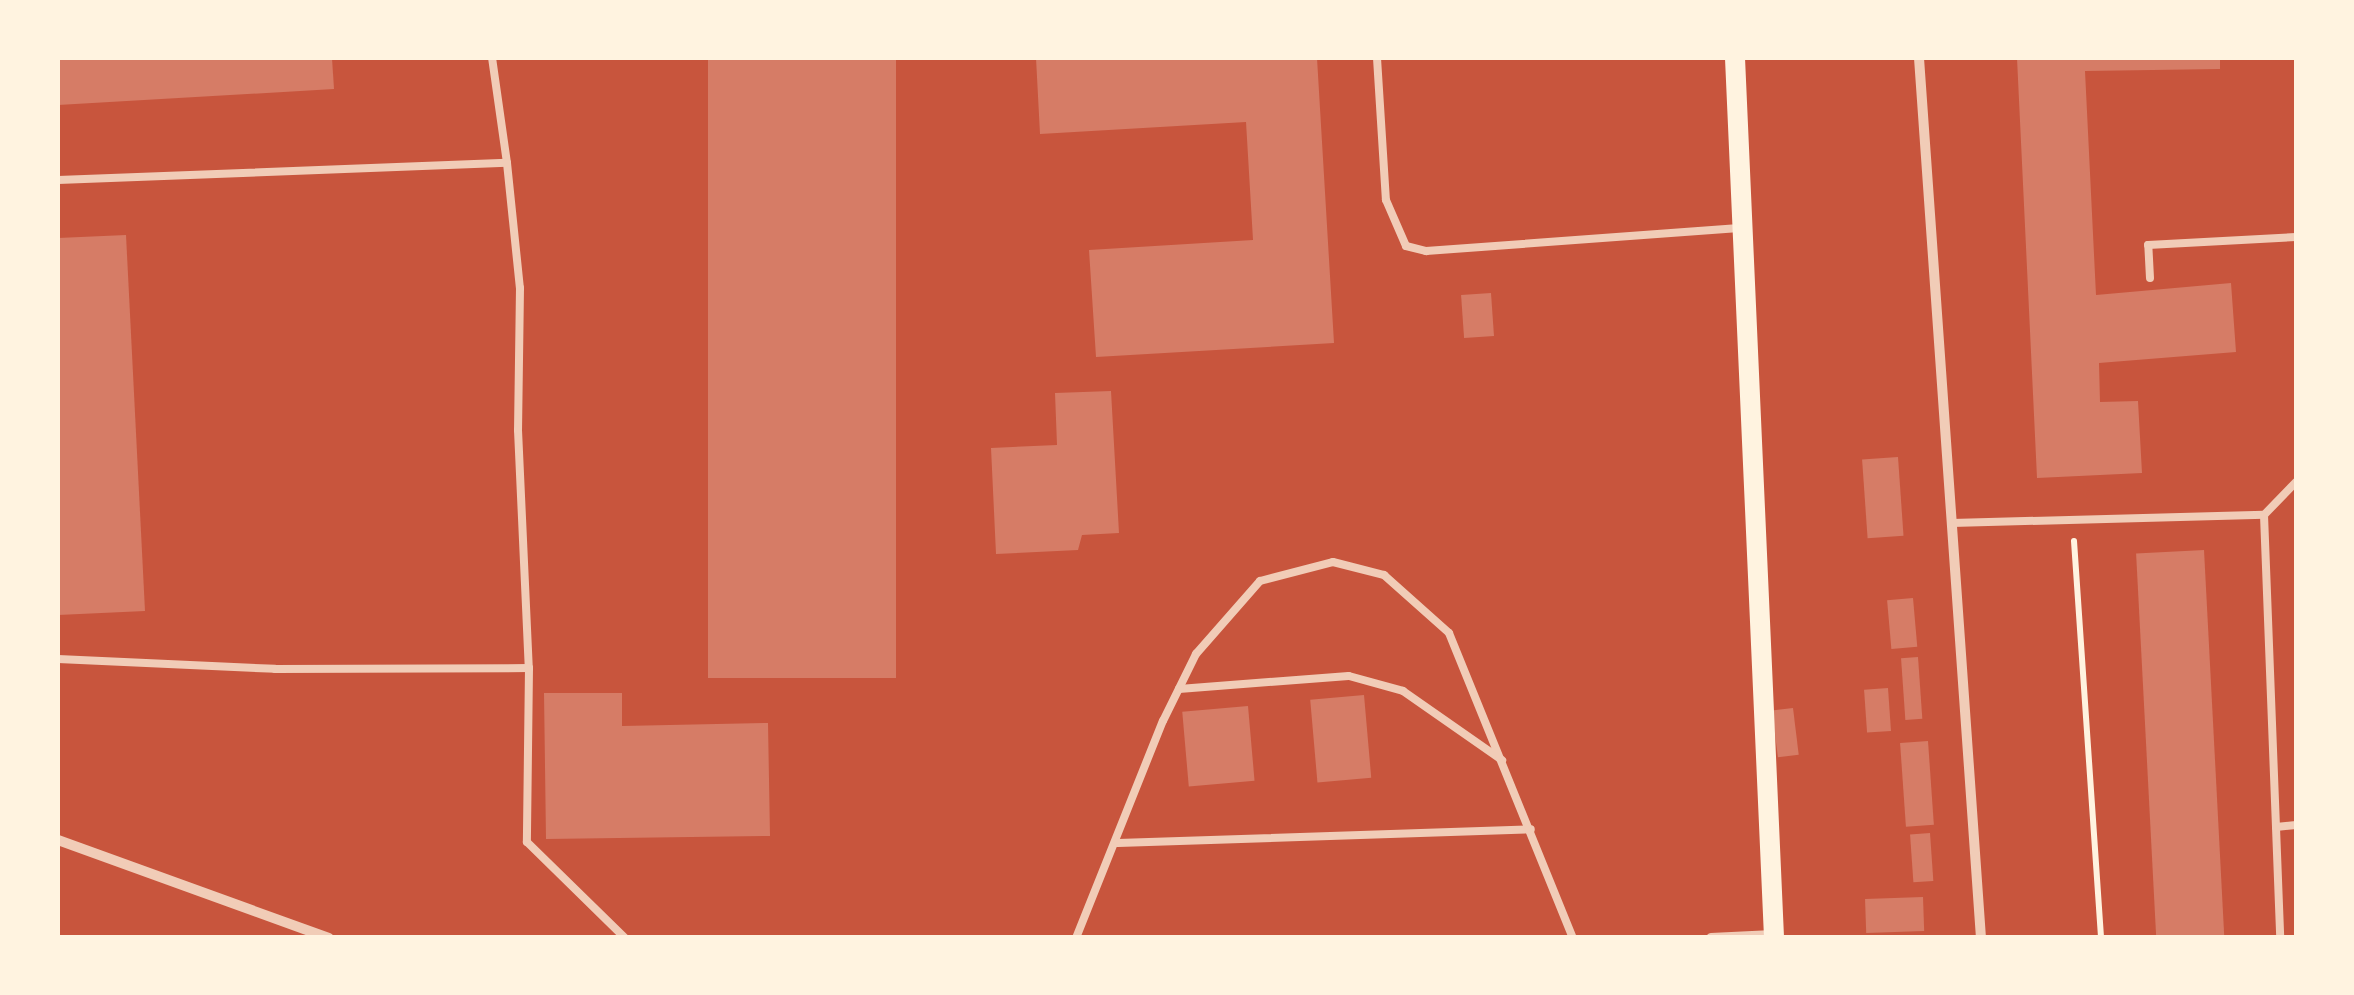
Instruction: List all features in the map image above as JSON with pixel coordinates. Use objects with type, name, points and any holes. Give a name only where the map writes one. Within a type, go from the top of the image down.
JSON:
[{"type":"main road","points":[[1735,58],[1774,936]]},
{"type":"street","points":[[1919,58],[1982,938]]},
{"type":"street","points":[[58,840],[329,938]]},
{"type":"street","points":[[1712,938],[1774,936]]},
{"type":"lane","points":[[492,58],[508,163],[520,288],[518,430],[529,668],[526,842],[625,938]]},
{"type":"lane","points":[[1376,58],[1386,200],[1406,246],[1426,251],[1744,228]]},
{"type":"lane","points":[[58,180],[508,163]]},
{"type":"lane","points":[[2150,278],[2148,245],[2296,238]]},
{"type":"lane","points":[[1952,523],[2264,515],[2296,482]]},
{"type":"lane","points":[[2264,515],[2280,938]]},
{"type":"lane","points":[[1076,938],[1196,654],[1260,581],[1333,562],[1384,575],[1449,633],[1573,938]]},
{"type":"lane","points":[[58,659],[275,669],[529,668]]},
{"type":"lane","points":[[1180,688],[1349,676],[1403,692],[1502,760]]},
{"type":"lane","points":[[2276,827],[2296,825]]},
{"type":"lane","points":[[1118,843],[1531,829]]},
{"type":"path","points":[[2073,520],[2101,938]]},
{"type":"building","points":[[58,58],[332,58],[334,89],[58,105]]},
{"type":"building","points":[[708,58],[896,58],[896,678],[708,678]]},
{"type":"building","points":[[1036,58],[1317,58],[1334,343],[1096,357],[1089,250],[1253,240],[1246,122],[1040,134]]},
{"type":"building","points":[[2017,58],[2220,58],[2220,69],[2085,71],[2096,295],[2231,283],[2236,352],[2099,363],[2100,402],[2138,401],[2142,473],[2037,478]]},
{"type":"building","points":[[126,235],[145,611],[58,615],[58,238]]},
{"type":"building","points":[[1491,293],[1494,336],[1464,338],[1461,295]]},
{"type":"building","points":[[1111,391],[1119,533],[1082,535],[1078,550],[996,554],[991,448],[1057,445],[1055,393]]},
{"type":"building","points":[[1898,457],[1904,536],[1868,538],[1862,460]]},
{"type":"building","points":[[2204,550],[2224,937],[2156,938],[2136,554]]},
{"type":"building","points":[[1913,598],[1917,647],[1891,649],[1887,600]]},
{"type":"building","points":[[1918,657],[1922,719],[1905,720],[1901,658]]},
{"type":"building","points":[[1888,688],[1891,731],[1867,733],[1864,690]]},
{"type":"building","points":[[544,693],[622,693],[622,726],[768,723],[770,836],[546,839]]},
{"type":"building","points":[[1364,695],[1371,778],[1317,782],[1310,700]]},
{"type":"building","points":[[1248,706],[1255,781],[1189,786],[1182,712]]},
{"type":"building","points":[[1793,708],[1799,755],[1778,757],[1772,711]]},
{"type":"building","points":[[1928,741],[1934,825],[1906,827],[1900,743]]},
{"type":"building","points":[[1930,833],[1933,881],[1913,882],[1910,834]]},
{"type":"building","points":[[1923,897],[1924,931],[1866,933],[1865,899]]}]
